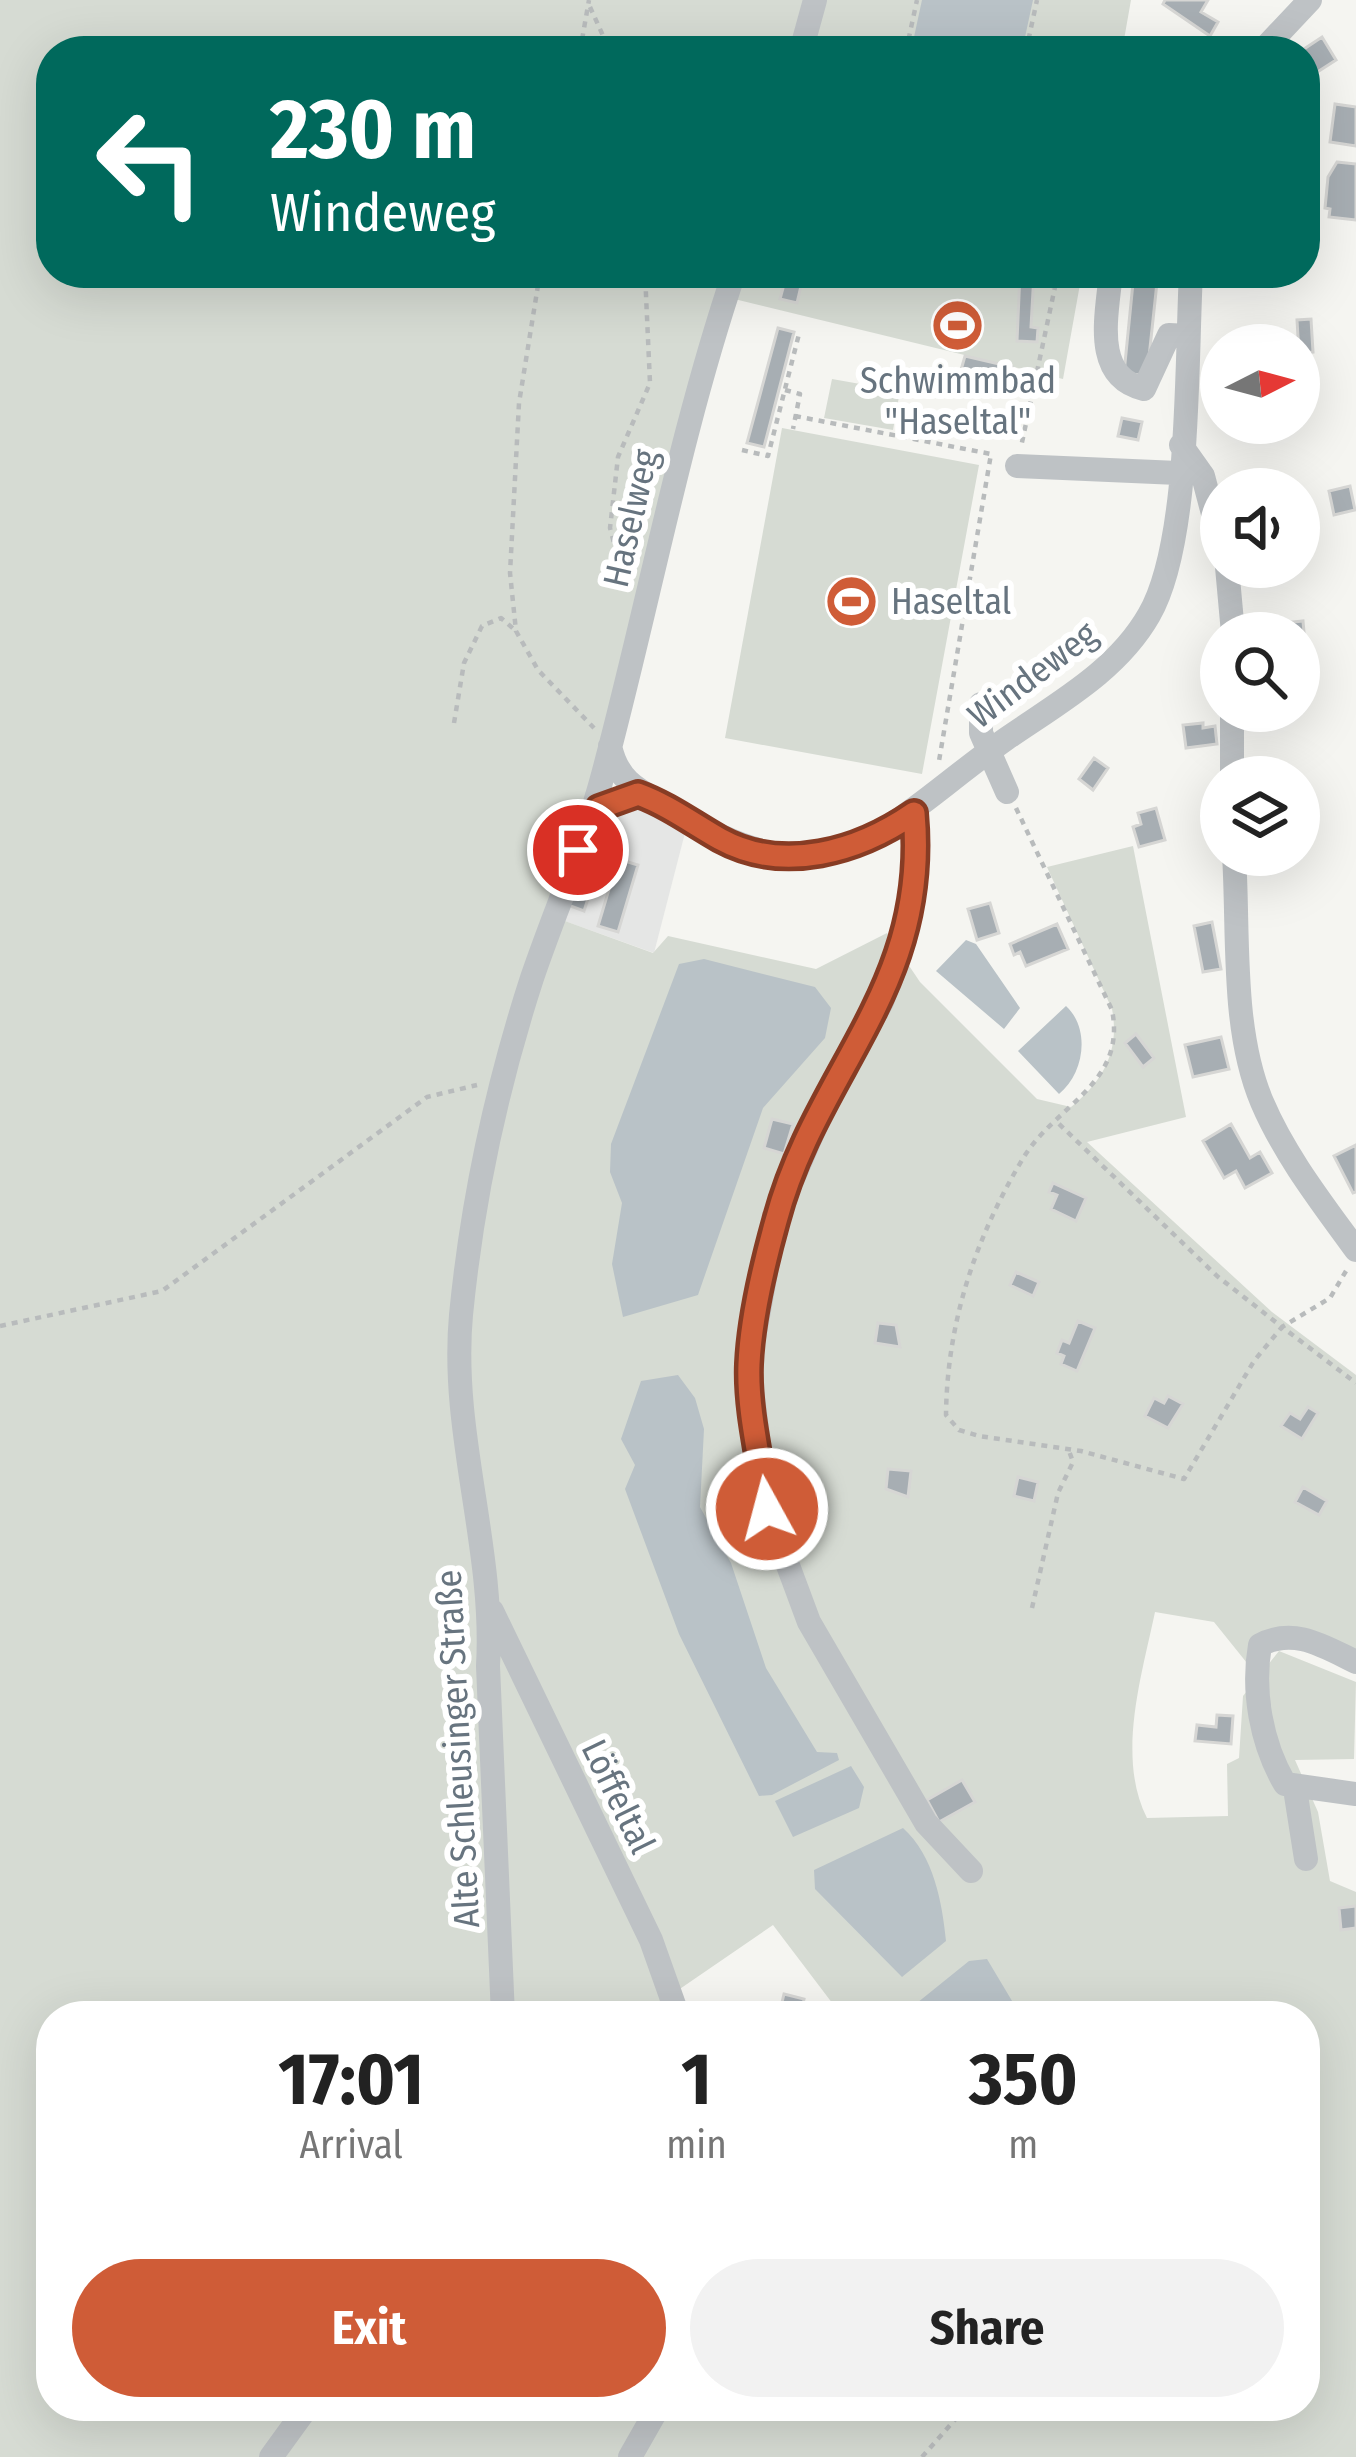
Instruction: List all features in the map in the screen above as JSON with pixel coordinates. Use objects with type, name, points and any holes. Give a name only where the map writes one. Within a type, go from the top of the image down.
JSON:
[{"type":"street","points":[[805,36],[815,0]]},
{"type":"street","points":[[1276,36],[1310,0]]},
{"type":"street","name":"Haselweg","points":[[602,780],[690,418],[729,288]]},
{"type":"street","points":[[1109,288],[1104,342],[1114,369],[1128,386],[1144,389],[1169,335],[1188,336]]},
{"type":"street","name":"Windeweg","points":[[638,794],[724,841],[770,854],[820,854],[873,841],[1112,664],[1141,628],[1165,582],[1175,545],[1190,288]]},
{"type":"street","points":[[1181,445],[1200,472]]},
{"type":"street","points":[[1017,466],[1178,473]]},
{"type":"street","points":[[981,704],[981,733],[1007,793]]},
{"type":"street","points":[[590,817],[609,802],[638,794],[616,767],[610,743]]},
{"type":"street","name":"Alte Schleusinger Straße","points":[[502,2001],[488,1666],[491,1609],[464,1419],[461,1318],[486,1153],[530,986],[602,780]]},
{"type":"street","points":[[914,813],[917,851],[904,939],[882,1002],[824,1107],[776,1218],[749,1365],[767,1509],[809,1622],[926,1823],[971,1871]]},
{"type":"street","points":[[1235,876],[1245,1027],[1262,1102],[1352,1259]]},
{"type":"street","name":"Löffeltal","points":[[491,1609],[651,1940],[673,2001]]},
{"type":"street","points":[[1306,1859],[1294,1789],[1276,1769],[1256,1684],[1260,1645],[1280,1634],[1311,1640],[1356,1662]]},
{"type":"street","points":[[1294,1789],[1356,1794]]},
{"type":"street","points":[[271,2457],[297,2421]]},
{"type":"street","points":[[630,2457],[650,2421]]},
{"type":"path","points":[[910,36],[917,0]]},
{"type":"path","points":[[1029,36],[1037,0]]},
{"type":"path","points":[[583,36],[590,4]]},
{"type":"path","points":[[590,4],[604,36]]},
{"type":"path","points":[[516,631],[510,573],[520,403],[538,288]]},
{"type":"path","points":[[644,617],[627,592],[610,528],[618,457],[650,383],[646,288]]},
{"type":"path","points":[[1017,466],[1055,288]]},
{"type":"path","points":[[742,450],[768,456],[799,334]]},
{"type":"path","points":[[785,390],[800,394],[794,429]]},
{"type":"path","points":[[795,416],[991,454],[938,766]]},
{"type":"path","points":[[454,723],[464,662],[482,626],[501,618],[516,631],[538,670],[610,743]]},
{"type":"path","points":[[1007,793],[1112,1010],[1116,1030],[1104,1070],[1024,1156],[970,1269],[950,1358],[946,1415],[959,1430],[979,1436],[1068,1448],[1184,1479],[1254,1361],[1282,1328],[1330,1298],[1352,1259]]},
{"type":"path","points":[[0,1326],[162,1291],[428,1097],[506,1078]]},
{"type":"path","points":[[1056,1121],[1216,1276],[1356,1383]]},
{"type":"path","points":[[1032,1608],[1058,1493],[1073,1462],[1068,1448]]},
{"type":"path","points":[[922,2457],[954,2421]]},
{"type":"shaded area","points":[[0,0],[808,0],[798,36],[36,36],[36,288],[723,288],[554,917],[653,953],[668,936],[816,969],[887,933],[920,982],[1037,1099],[1071,1107],[1100,1076],[1111,1052],[1114,1024],[1112,1009],[1047,867],[1133,846],[1186,1117],[1087,1142],[1272,1312],[1356,1375],[1356,1662],[1280,1635],[1255,1673],[1214,1622],[1155,1612],[1132,1743],[1138,1794],[1147,1818],[1228,1816],[1227,1764],[1239,1758],[1243,1696],[1279,1651],[1356,1682],[1354,1759],[1295,1760],[1318,1812],[1330,1881],[1356,1892],[1356,2457],[0,2457]]},
{"type":"shaded area","points":[[815,0],[1131,0],[1125,36],[805,36]]},
{"type":"shaded area","points":[[922,0],[1033,0],[1025,36],[914,36]]},
{"type":"shaded area","name":"Schwimmbad \"Haseltal\"","points":[[729,288],[1079,288],[1063,379],[726,297]]},
{"type":"shaded area","points":[[832,379],[900,391],[893,430],[824,418]]},
{"type":"shaded area","name":"Haseltal","points":[[782,428],[979,465],[922,774],[725,738]]},
{"type":"shaded area","points":[[631,803],[646,805],[686,829],[654,953],[559,919],[589,830]]},
{"type":"shaded area","points":[[966,940],[976,944],[1020,1008],[1004,1029],[936,971]]},
{"type":"shaded area","points":[[704,959],[815,987],[831,1008],[825,1038],[763,1108],[698,1295],[623,1317],[612,1264],[622,1203],[610,1172],[611,1144],[679,964]]},
{"type":"shaded area","points":[[1066,1006],[1079,1027],[1081,1051],[1074,1075],[1059,1094],[1018,1051]]},
{"type":"shaded area","points":[[678,1375],[695,1398],[704,1429],[700,1507],[731,1563],[766,1668],[817,1752],[837,1753],[839,1760],[772,1795],[759,1796],[679,1634],[625,1489],[635,1465],[621,1439],[641,1381]]},
{"type":"shaded area","points":[[851,1766],[864,1787],[859,1808],[793,1837],[775,1801]]},
{"type":"shaded area","points":[[903,1828],[929,1866],[946,1941],[902,1977],[815,1889],[814,1870]]},
{"type":"shaded area","points":[[987,1959],[1012,2001],[919,2001],[969,1961]]},
{"type":"building","points":[[1165,0],[1208,0],[1201,12],[1218,22],[1210,36],[1163,4]]},
{"type":"building","points":[[1320,38],[1336,60],[1320,70]]},
{"type":"building","points":[[1335,104],[1356,107],[1356,146],[1330,142]]},
{"type":"building","points":[[1337,162],[1356,164],[1356,220],[1329,217],[1330,209],[1325,208],[1328,177]]},
{"type":"building","points":[[783,288],[800,288],[797,303],[780,299]]},
{"type":"building","points":[[1019,288],[1033,288],[1031,327],[1038,328],[1037,342],[1017,341]]},
{"type":"building","points":[[1132,288],[1156,288],[1147,376],[1124,373]]},
{"type":"building","points":[[778,328],[794,332],[764,447],[747,443]]},
{"type":"building","points":[[965,356],[1012,367],[1009,382],[961,370]]},
{"type":"building","points":[[1122,418],[1142,422],[1138,440],[1118,436]]},
{"type":"building","points":[[1350,486],[1355,510],[1334,515],[1329,491]]},
{"type":"building","points":[[1200,723],[1200,732],[1216,732],[1217,744],[1186,748],[1183,725]]},
{"type":"building","points":[[1094,758],[1108,768],[1093,790],[1079,779]]},
{"type":"building","points":[[1156,808],[1165,840],[1139,847],[1133,827],[1141,824],[1138,813]]},
{"type":"building","points":[[588,841],[605,846],[584,911],[568,905]]},
{"type":"building","points":[[618,859],[638,865],[618,932],[598,926]]},
{"type":"building","points":[[990,903],[999,933],[977,940],[968,909]]},
{"type":"building","points":[[1212,922],[1221,969],[1203,972],[1194,926]]},
{"type":"building","points":[[1057,924],[1068,949],[1026,966],[1020,952],[1014,955],[1010,944]]},
{"type":"building","points":[[1136,1034],[1154,1058],[1143,1067],[1125,1043]]},
{"type":"building","points":[[1221,1037],[1229,1069],[1193,1077],[1185,1045]]},
{"type":"building","points":[[772,1119],[793,1124],[784,1154],[764,1148]]},
{"type":"building","points":[[1231,1124],[1250,1158],[1260,1152],[1272,1173],[1245,1188],[1236,1171],[1224,1178],[1203,1141]]},
{"type":"building","points":[[1356,1145],[1356,1192],[1353,1193],[1334,1156]]},
{"type":"building","points":[[1053,1183],[1086,1198],[1076,1221],[1051,1209],[1057,1195],[1049,1192]]},
{"type":"building","points":[[1016,1272],[1039,1282],[1033,1296],[1010,1285]]},
{"type":"building","points":[[1078,1321],[1095,1328],[1077,1371],[1061,1364],[1064,1356],[1057,1353],[1062,1340],[1069,1343]]},
{"type":"building","points":[[878,1323],[896,1325],[900,1347],[875,1343]]},
{"type":"building","points":[[1168,1396],[1183,1404],[1168,1428],[1145,1416],[1154,1398],[1164,1403]]},
{"type":"building","points":[[1308,1407],[1318,1413],[1302,1439],[1281,1426],[1290,1413],[1300,1419]]},
{"type":"building","points":[[888,1469],[911,1471],[908,1497],[886,1489]]},
{"type":"building","points":[[1018,1477],[1038,1482],[1034,1501],[1014,1496]]},
{"type":"building","points":[[1303,1487],[1327,1501],[1319,1515],[1295,1502]]},
{"type":"building","points":[[1217,1715],[1233,1716],[1231,1744],[1195,1741],[1197,1725],[1216,1727]]},
{"type":"building","points":[[962,1780],[975,1802],[939,1822],[927,1800]]},
{"type":"building","points":[[1356,1906],[1356,1928],[1341,1930],[1339,1908]]},
{"type":"building","points":[[784,1994],[804,1999],[804,2001],[782,2001]]},
{"type":"place","name":"Schwimmbad \"Haseltal\"","points":[[958,325]]},
{"type":"place","name":"Haseltal","points":[[852,601]]},
{"type":"route","points":[[578,850],[590,817],[599,808],[638,794],[661,802],[724,841],[770,854],[820,854],[873,841],[914,813],[917,851],[904,939],[882,1002],[824,1107],[776,1218],[749,1365],[767,1509]]}]
